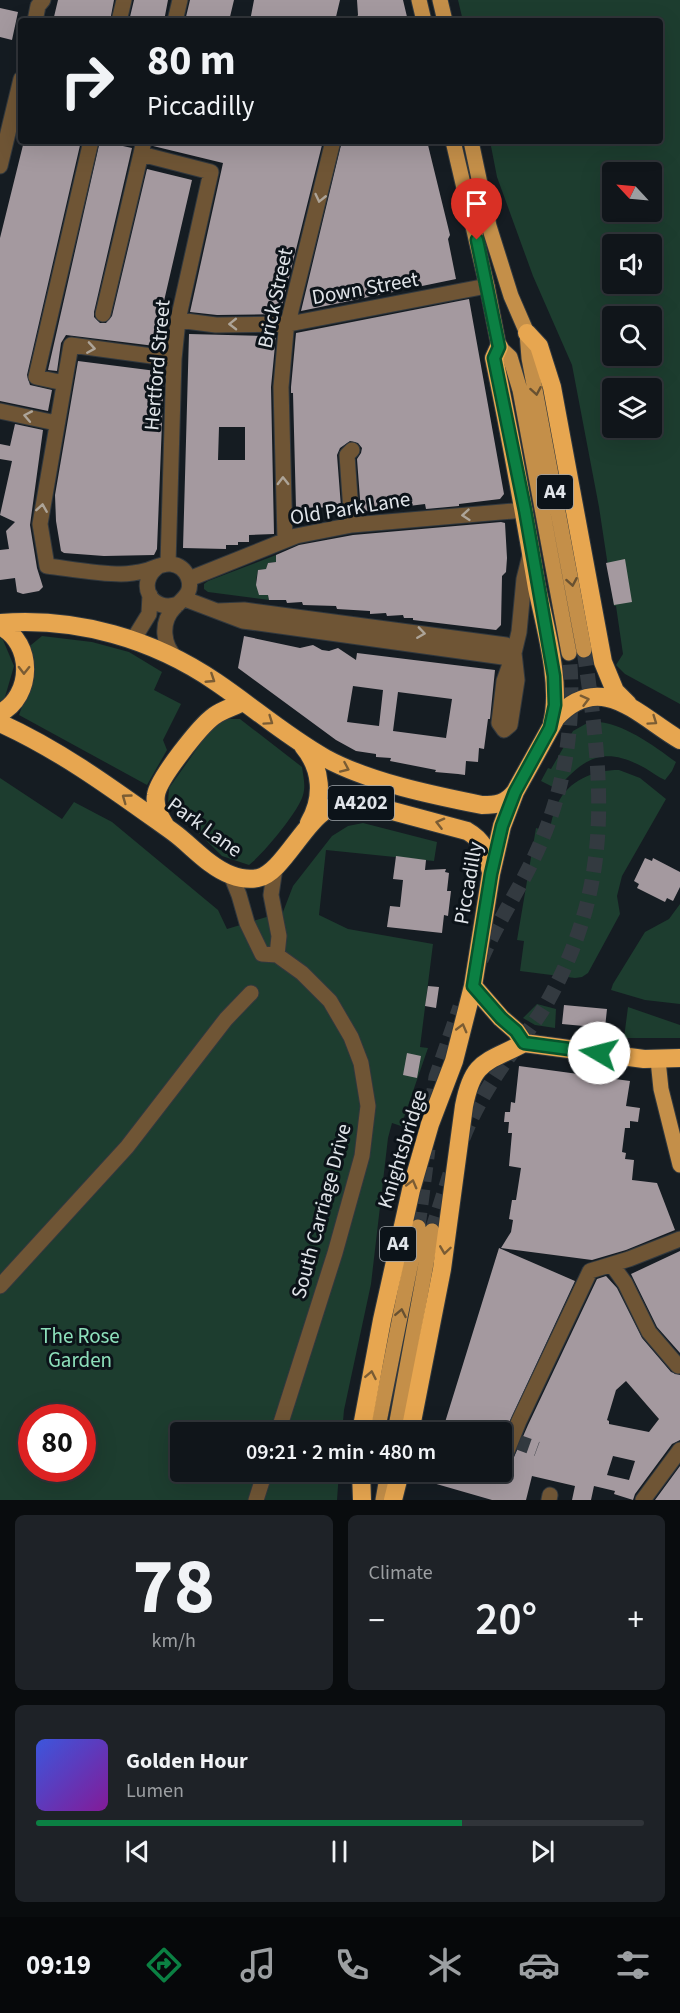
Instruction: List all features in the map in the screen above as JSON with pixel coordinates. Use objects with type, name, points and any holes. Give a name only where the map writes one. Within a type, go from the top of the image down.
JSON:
[{"type":"highway","name":"A4","points":[[527,333],[539,346],[552,387],[606,673],[615,691],[630,705],[680,740]]},
{"type":"highway","name":"A4","points":[[499,347],[494,358],[525,510],[555,687],[555,705],[550,728]]},
{"type":"highway","name":"A4202","points":[[0,624],[36,622],[100,631],[133,640],[176,658],[214,681],[324,758],[358,774],[482,805],[505,802],[515,792]]},
{"type":"highway","name":"A4202","points":[[0,624],[20,644],[25,663],[20,694],[10,708],[0,713]]},
{"type":"highway","name":"A4","points":[[550,728],[564,710],[583,700],[605,698],[630,705]]},
{"type":"highway","points":[[168,829],[160,818],[156,805],[158,788],[201,727],[222,711],[243,702]]},
{"type":"highway","name":"Park Lane","points":[[0,723],[86,769],[207,860],[231,875],[246,879],[259,878],[275,868]]},
{"type":"highway","name":"Piccadilly","points":[[473,986],[491,874],[502,826],[515,792],[550,728]]},
{"type":"highway","name":"A4202","points":[[275,868],[306,828],[319,797],[318,774],[310,755],[295,739]]},
{"type":"highway","name":"A4202","points":[[306,828],[329,808],[359,802],[453,826],[476,836],[485,848],[491,874]]},
{"type":"highway","points":[[473,986],[501,1018],[516,1031],[524,1043],[658,1060],[680,1058]]},
{"type":"highway","name":"Knightsbridge","points":[[363,1422],[381,1320],[411,1190],[430,1124],[454,1061],[473,986]]},
{"type":"highway","name":"A4","points":[[412,1422],[442,1269],[464,1106],[470,1081],[484,1062],[524,1043]]},
{"type":"highway","points":[[362,1482],[363,1500]]},
{"type":"highway","points":[[393,1500],[398,1482]]},
{"type":"main road","points":[[419,0],[423,18]]},
{"type":"main road","points":[[440,0],[443,18]]},
{"type":"main road","name":"A4","points":[[454,144],[488,286],[499,347],[510,357],[520,390],[569,653]]},
{"type":"main road","name":"A4","points":[[472,144],[489,226],[511,296],[527,333],[529,358],[584,650]]},
{"type":"main road","points":[[658,1060],[661,1089],[680,1165]]},
{"type":"main road","name":"A4","points":[[379,1422],[425,1229],[396,1422]]},
{"type":"main road","points":[[363,1500],[367,1482]]},
{"type":"main road","points":[[383,1500],[386,1482]]},
{"type":"street","points":[[119,18],[122,0]]},
{"type":"street","points":[[176,18],[180,0]]},
{"type":"street","points":[[36,18],[40,2]]},
{"type":"street","points":[[0,166],[18,111]]},
{"type":"street","points":[[63,383],[36,377],[90,144]]},
{"type":"street","name":"Brick Street","points":[[285,539],[281,387],[286,331],[332,144]]},
{"type":"street","points":[[103,314],[141,145]]},
{"type":"street","name":"Hertford Street","points":[[133,640],[150,607],[148,579],[164,565],[178,320],[211,172],[141,145]]},
{"type":"street","name":"Down Street","points":[[178,320],[216,325],[289,324],[488,286]]},
{"type":"street","points":[[174,359],[71,345],[40,524],[47,566],[121,574],[164,565],[181,568],[189,579],[189,589],[170,614],[165,632],[166,644],[176,658]]},
{"type":"street","points":[[0,411],[56,423]]},
{"type":"street","points":[[352,450],[347,455],[352,525]]},
{"type":"street","name":"Old Park Lane","points":[[189,579],[285,539],[352,525],[525,510]]},
{"type":"street","points":[[121,574],[132,579],[160,605],[168,607],[182,601],[243,621],[503,657],[514,653],[519,632],[524,579],[531,550]]},
{"type":"street","points":[[275,868],[271,895],[279,936],[277,955]]},
{"type":"street","name":"South Carriage Drive","points":[[231,875],[247,923],[262,954],[277,955],[302,973],[330,1001],[343,1023],[361,1064],[368,1106],[362,1156],[335,1253],[281,1422]]},
{"type":"street","points":[[0,1286],[126,1147],[226,1019],[251,993]]},
{"type":"street","points":[[512,1443],[544,1378],[590,1271],[680,1239]]},
{"type":"street","points":[[617,1263],[649,1332],[678,1365]]},
{"type":"street","points":[[643,1500],[680,1450]]},
{"type":"street","points":[[256,1500],[262,1482]]},
{"type":"green space","points":[[458,0],[680,0],[680,704],[625,674],[616,665],[623,654],[616,606],[614,606],[599,507],[572,365],[533,276],[497,177],[491,144],[663,144],[663,18],[462,18]]},
{"type":"green space","points":[[276,555],[276,562],[268,563],[266,569],[258,570],[256,580],[259,595],[268,595],[269,600],[208,592],[204,589],[204,584],[208,581]]},
{"type":"green space","points":[[42,636],[92,642],[129,652],[162,672],[154,690],[181,704],[163,740],[167,750],[147,785],[19,715],[30,684],[31,645]]},
{"type":"green space","points":[[0,637],[14,666],[5,697],[0,703]]},
{"type":"green space","points":[[225,719],[240,719],[302,767],[304,788],[300,802],[280,832],[249,865],[222,856],[168,803],[169,788],[208,733]]},
{"type":"green space","points":[[589,722],[612,725],[635,734],[676,762],[672,771],[665,780],[631,761],[607,756],[587,762],[557,789],[541,781],[548,768],[551,769],[573,731]]},
{"type":"green space","points":[[619,770],[640,778],[666,799],[622,876],[617,896],[620,914],[588,973],[582,977],[520,971],[524,941],[517,940],[536,828],[549,832],[557,805],[562,796],[575,783],[591,774]]},
{"type":"green space","name":"The Rose Garden","points":[[0,778],[62,819],[74,802],[112,822],[218,910],[227,929],[283,912],[293,886],[332,836],[348,826],[363,823],[437,842],[434,861],[326,850],[319,915],[348,929],[433,944],[420,1047],[428,1048],[401,1126],[392,1123],[388,1138],[371,1284],[343,1422],[170,1422],[170,1482],[338,1482],[337,1500],[0,1500]]},
{"type":"green space","points":[[680,904],[680,1004],[645,1000],[611,990],[645,932],[669,919]]},
{"type":"green space","points":[[537,1004],[556,1009],[555,1028],[535,1025],[523,1018]]},
{"type":"green space","points":[[628,1007],[680,1025],[680,1038],[624,1038]]},
{"type":"building","points":[[58,0],[114,0],[111,18],[54,18]]},
{"type":"building","points":[[134,0],[168,0],[165,18],[130,18]]},
{"type":"building","points":[[190,0],[234,0],[230,18],[186,18]]},
{"type":"building","points":[[254,0],[340,0],[336,18],[251,18]]},
{"type":"building","points":[[357,0],[403,0],[407,18],[356,18]]},
{"type":"building","points":[[0,8],[18,12],[12,40],[0,37]]},
{"type":"building","points":[[23,144],[80,144],[27,375],[30,385],[52,390],[48,411],[0,401],[0,238]]},
{"type":"building","points":[[99,144],[132,148],[94,312],[94,317],[100,323],[106,323],[112,316],[147,169],[192,180],[164,301],[166,301],[163,347],[66,335],[61,343],[57,371],[48,370]]},
{"type":"building","points":[[153,144],[322,144],[280,314],[217,315],[190,312],[223,163],[153,146]]},
{"type":"building","points":[[341,144],[428,144],[450,235],[448,239],[456,279],[301,311]]},
{"type":"building","points":[[469,299],[504,494],[500,499],[459,504],[459,506],[426,509],[425,504],[361,512],[357,459],[362,448],[358,443],[350,441],[340,448],[337,455],[341,507],[296,508],[291,387],[296,333]]},
{"type":"building","points":[[189,334],[276,335],[271,387],[274,534],[249,535],[249,542],[226,545],[226,549],[183,548]],"holes":[[[219,427],[245,427],[245,460],[218,460]]]},
{"type":"building","points":[[78,361],[164,372],[157,549],[154,555],[104,556],[61,551],[55,495]]},
{"type":"building","points":[[15,424],[43,430],[30,525],[37,568],[43,587],[39,591],[23,594],[17,592],[15,578],[0,580],[0,550],[9,549],[6,531],[15,522],[0,515],[12,461],[0,459],[0,444],[10,446]]},
{"type":"building","points":[[505,523],[507,558],[506,572],[502,576],[501,625],[496,630],[413,620],[413,618],[404,618],[403,615],[370,614],[370,611],[337,609],[336,606],[303,605],[302,602],[287,603],[286,600],[269,600],[268,595],[259,595],[256,585],[258,570],[266,569],[268,563],[276,562],[276,555],[299,545],[353,535]]},
{"type":"building","points":[[625,559],[632,602],[614,605],[606,563]]},
{"type":"building","points":[[244,636],[300,648],[313,645],[329,651],[338,648],[356,660],[357,653],[495,670],[490,719],[488,719],[484,749],[479,748],[478,762],[466,761],[465,775],[435,772],[436,770],[390,761],[391,758],[376,757],[376,754],[356,751],[336,740],[238,668]],"holes":[[[353,686],[383,690],[379,726],[347,722]],[[398,692],[452,699],[446,738],[393,731]]]},
{"type":"building","points":[[396,856],[426,860],[425,870],[446,869],[445,872],[449,873],[447,891],[451,891],[448,916],[444,915],[442,933],[387,927],[390,906],[400,907],[403,880],[393,879]]},
{"type":"building","points":[[645,858],[652,861],[653,858],[680,872],[680,887],[673,901],[667,898],[665,902],[637,888],[639,884],[634,881]]},
{"type":"building","points":[[428,986],[439,987],[436,1008],[425,1006]]},
{"type":"building","points":[[564,1005],[607,1009],[605,1028],[562,1024]]},
{"type":"building","points":[[407,1053],[421,1056],[417,1078],[403,1075]]},
{"type":"building","points":[[519,1066],[630,1081],[626,1106],[640,1108],[638,1122],[630,1121],[630,1128],[625,1128],[622,1152],[626,1153],[625,1159],[634,1160],[632,1180],[657,1183],[675,1230],[626,1250],[592,1260],[501,1248],[511,1232],[513,1220],[509,1219],[512,1200],[516,1200],[521,1168],[509,1166],[512,1133],[508,1133],[509,1122],[504,1122],[505,1112],[510,1112],[511,1102],[515,1103]]},
{"type":"building","points":[[499,1248],[575,1281],[509,1422],[445,1422]]},
{"type":"building","points":[[680,1251],[680,1353],[657,1327],[631,1274]]},
{"type":"building","points":[[606,1276],[617,1288],[642,1338],[671,1372],[680,1375],[680,1440],[672,1444],[633,1500],[614,1494],[615,1491],[594,1486],[591,1500],[572,1500],[575,1486],[532,1476],[526,1500],[492,1500],[429,1482],[512,1482],[512,1462],[597,1279]],"holes":[[[626,1381],[659,1419],[649,1432],[609,1424],[607,1420],[616,1390]],[[613,1456],[635,1461],[629,1480],[607,1475]]]},
{"type":"building","points":[[680,1466],[680,1500],[655,1500]]},
{"type":"tunnel","points":[[463,1138],[472,1117],[501,1067],[545,1006],[568,961],[583,917],[593,875],[598,832],[596,745],[584,650]]},
{"type":"tunnel","points":[[481,960],[536,853],[558,792],[570,723],[569,653]]},
{"type":"tunnel","points":[[432,1104],[436,1077],[460,1007]]},
{"type":"tunnel","points":[[418,1227],[428,1149]]},
{"type":"tunnel","points":[[432,1231],[450,1174]]},
{"type":"tunnel","points":[[515,1441],[537,1449]]},
{"type":"route","points":[[477,240],[499,347],[494,358],[525,510],[554,676],[555,705],[550,728],[509,804],[502,826],[491,874],[473,986],[501,1018],[516,1031],[524,1043],[599,1053]]}]
